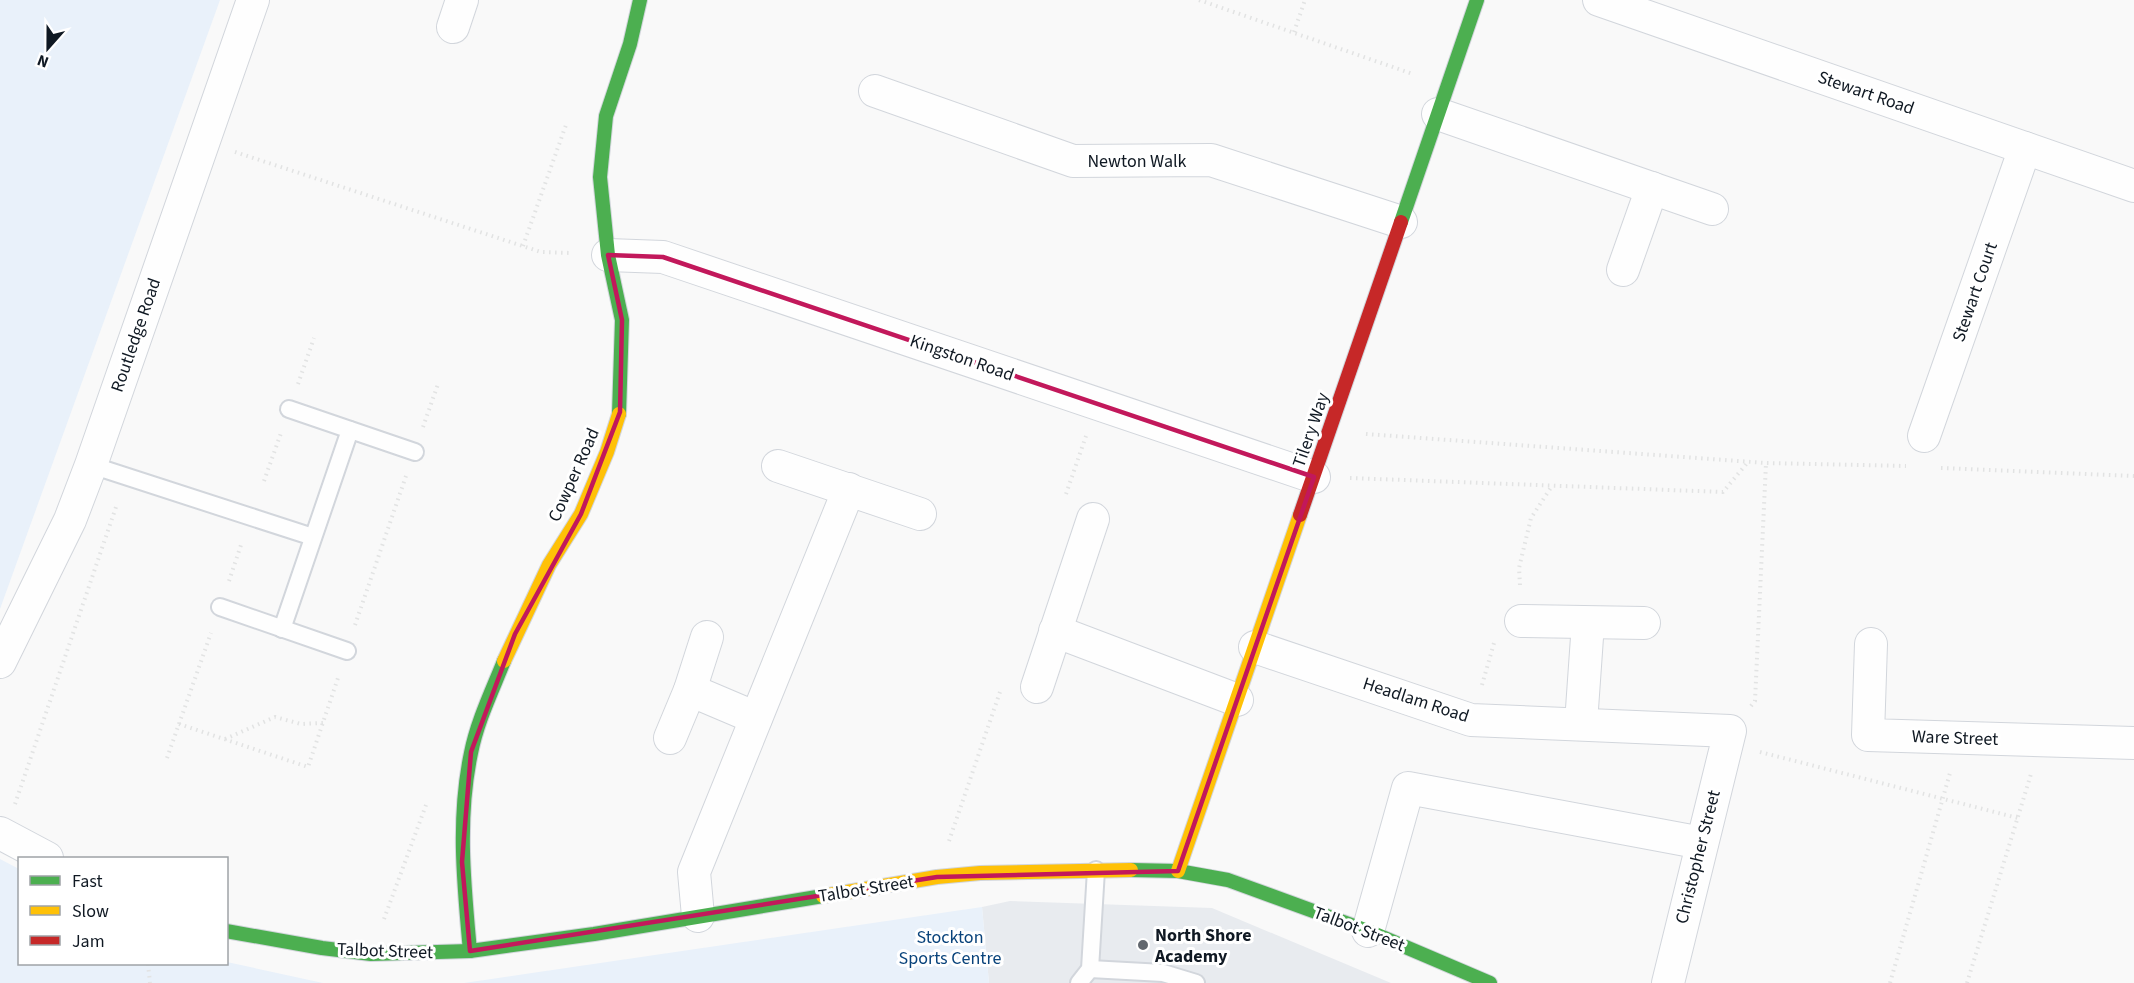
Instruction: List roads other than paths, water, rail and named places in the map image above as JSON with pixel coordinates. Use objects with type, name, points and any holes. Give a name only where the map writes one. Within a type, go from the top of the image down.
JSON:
[{"type":"street","name":"Routledge Road","points":[[0,662],[70,520],[253,0]]},
{"type":"street","name":"Cowper Road","points":[[470,951],[462,862],[463,816],[471,752],[488,700],[515,634],[549,565],[581,514],[607,452],[620,412],[622,320],[608,255],[600,177],[606,116],[630,44],[640,0]]},
{"type":"street","name":"Tilery Way","points":[[1178,871],[1477,0]]},
{"type":"street","name":"Stewart Road","points":[[1599,0],[2134,186]]},
{"type":"street","name":"Newton Walk","points":[[875,91],[1073,161],[1211,160],[1401,222]]},
{"type":"street","points":[[1443,100],[1652,188],[1712,209]]},
{"type":"street","name":"Stewart Court","points":[[1924,436],[2025,148]]},
{"type":"street","points":[[1623,270],[1652,188]]},
{"type":"street","name":"Kingston Road","points":[[608,255],[663,257],[1314,477]]},
{"type":"street","points":[[778,466],[920,513]]},
{"type":"street","points":[[698,916],[694,872],[849,489]]},
{"type":"street","points":[[1037,687],[1093,519]]},
{"type":"street","points":[[1521,621],[1644,623]]},
{"type":"street","points":[[1581,723],[1588,623]]},
{"type":"street","points":[[1055,631],[1237,700]]},
{"type":"street","points":[[670,738],[690,690],[707,637]]},
{"type":"street","name":"Ware Street","points":[[1871,644],[1868,735],[2134,743]]},
{"type":"street","name":"Headlam Road","points":[[1255,647],[1472,720],[1581,723],[1728,737]]},
{"type":"street","points":[[690,690],[756,718]]},
{"type":"street","name":"Christopher Street","points":[[1668,983],[1728,737]]},
{"type":"street","points":[[1368,931],[1408,788],[1702,843]]},
{"type":"street","points":[[2,834],[46,857]]},
{"type":"street","name":"Talbot Street","points":[[228,931],[371,954],[470,951],[594,934],[937,877],[980,873],[1096,870],[1178,871],[1228,880],[1368,931],[1490,983]]},
{"type":"lane","points":[[289,409],[415,452]]},
{"type":"lane","points":[[282,629],[350,430]]},
{"type":"lane","points":[[91,465],[313,537]]},
{"type":"lane","points":[[220,607],[347,651]]},
{"type":"lane","points":[[1079,983],[1090,969],[1096,870]]},
{"type":"lane","points":[[1090,969],[1163,973],[1196,983]]},
{"type":"place","name":"North Shore Academy","points":[[1143,945]]},
{"type":"park label","name":"Stockton Sports Centre","points":[[950,947]]}]
